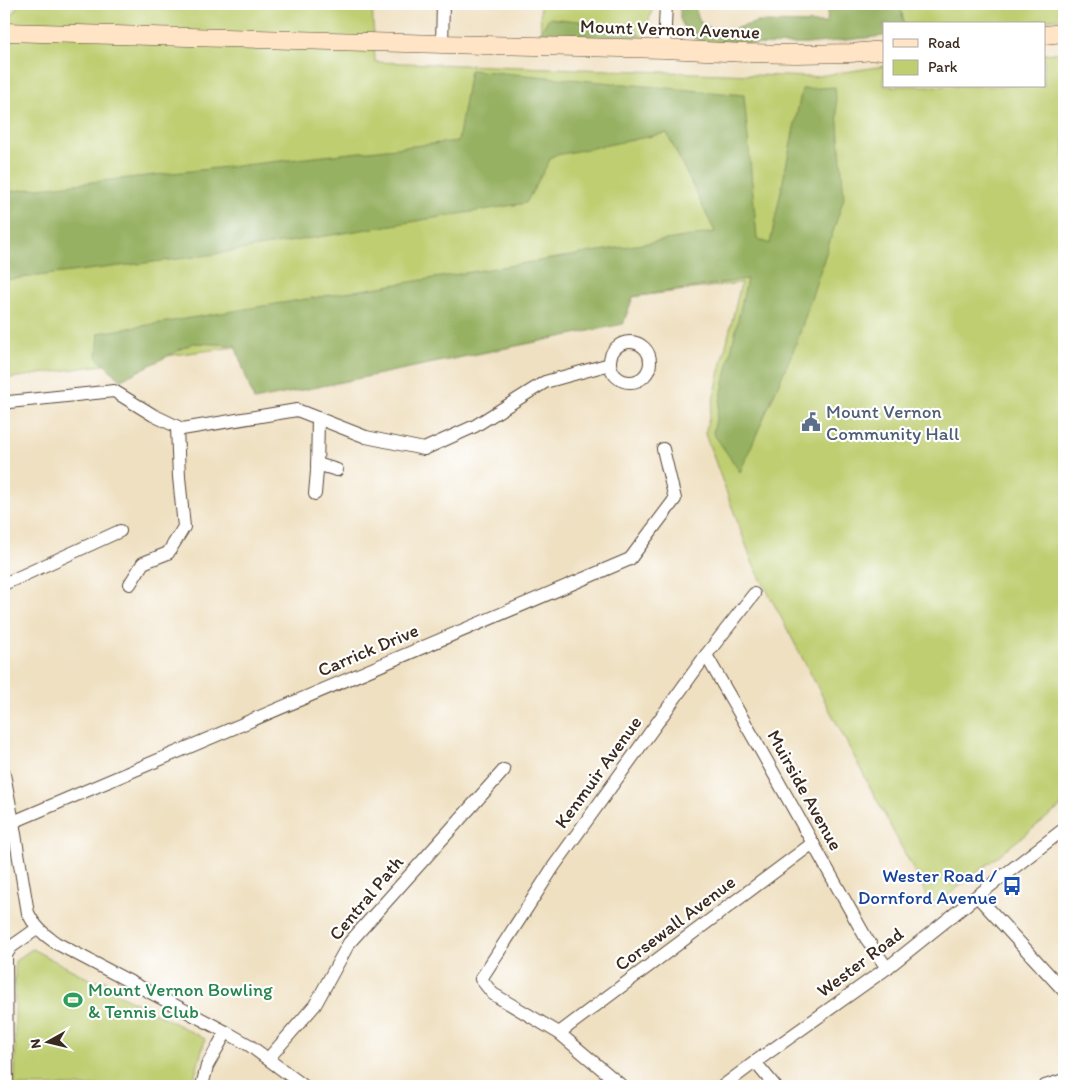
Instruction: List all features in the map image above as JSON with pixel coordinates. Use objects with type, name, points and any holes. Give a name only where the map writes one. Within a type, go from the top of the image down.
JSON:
[{"type":"main road","name":"Mount Vernon Avenue","points":[[4,32],[664,49],[746,53],[826,54],[883,50]]},
{"type":"main road","points":[[1046,35],[1064,33]]},
{"type":"street","points":[[442,44],[443,4]]},
{"type":"street","points":[[664,49],[666,4]]},
{"type":"street","points":[[4,404],[8,402],[114,391],[153,415],[182,429],[297,410],[366,437],[424,449],[475,426],[546,382],[610,364]]},
{"type":"street","points":[[315,494],[318,418]]},
{"type":"street","points":[[130,584],[142,563],[168,553],[184,527],[177,427]]},
{"type":"street","name":"Carrick Drive","points":[[8,823],[630,560],[675,499],[663,449]]},
{"type":"street","points":[[317,464],[337,470]]},
{"type":"street","points":[[4,584],[120,531]]},
{"type":"street","name":"Kenmuir Avenue","points":[[559,1033],[493,994],[481,979],[554,866],[706,655],[754,594]]},
{"type":"street","name":"Muirside Avenue","points":[[706,655],[866,938],[887,968]]},
{"type":"street","name":"Central Path","points":[[268,1059],[315,1005],[349,943],[504,770]]},
{"type":"street","points":[[4,774],[8,823],[28,913],[34,924],[56,943],[249,1045],[304,1086]]},
{"type":"street","name":"Wester Road","points":[[723,1086],[887,968],[1064,829]]},
{"type":"street","name":"Corsewall Avenue","points":[[559,1033],[813,843]]},
{"type":"street","points":[[977,896],[1064,991]]},
{"type":"street","points":[[7,1086],[6,955],[10,947],[38,928]]},
{"type":"street","points":[[202,1086],[207,1066],[226,1032]]},
{"type":"street","points":[[559,1033],[622,1086]]},
{"type":"street","points":[[755,1062],[775,1086]]},
{"type":"street","points":[[1045,1086],[1064,1080]]},
{"type":"green space","points":[[19,4],[372,4],[375,62],[812,77],[883,66],[883,88],[1046,88],[1046,54],[1064,52],[1064,804],[933,907],[753,564],[705,434],[741,283],[188,353],[4,379],[4,29]]},
{"type":"green space","points":[[540,4],[654,4],[643,37],[541,33]]},
{"type":"green space","points":[[680,4],[694,4],[700,22],[719,33],[758,22],[827,23],[828,4],[900,4],[904,22],[883,22],[883,36],[807,44],[710,45],[689,36],[680,19]]},
{"type":"green space","points":[[900,4],[1063,4],[1063,18],[1026,22],[904,22]]},
{"type":"green space","points":[[549,18],[635,27],[640,36],[632,43],[552,38],[539,34]]},
{"type":"green space","points":[[470,70],[744,95],[757,238],[770,244],[802,89],[835,87],[844,198],[797,342],[740,472],[713,433],[747,279],[633,297],[623,324],[254,400],[235,345],[193,343],[121,380],[97,358],[99,333],[715,232],[667,133],[552,156],[526,203],[203,256],[4,280],[4,192],[458,141]]},
{"type":"green space","name":"Mount Vernon Bowling & Tennis Club","points":[[32,949],[93,981],[106,980],[107,988],[205,1039],[192,1086],[15,1086],[15,961]]},
{"type":"place","name":"Mount Vernon Community Hall","points":[[811,422]]},
{"type":"place","name":"Wester Road / Dornford Avenue","points":[[1012,886]]},
{"type":"place","name":"Mount Vernon Bowling & Tennis Club","points":[[73,1000]]}]
